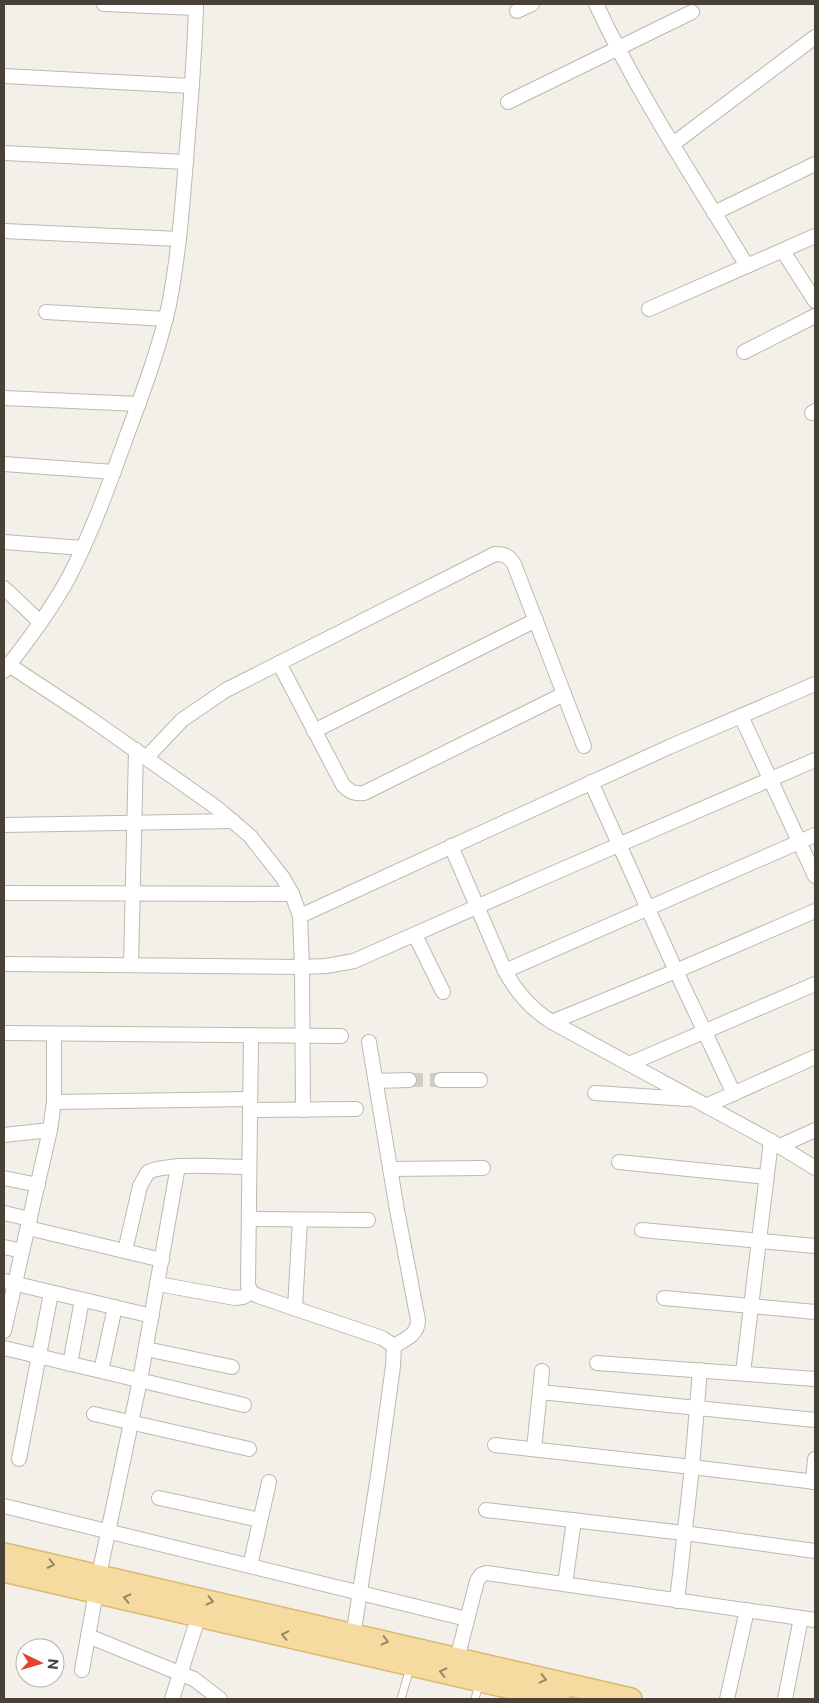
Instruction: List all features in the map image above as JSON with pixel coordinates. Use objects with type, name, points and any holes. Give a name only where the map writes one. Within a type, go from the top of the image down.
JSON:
[{"type":"main road","points":[[4,1554],[199,1615],[457,1659],[566,1695]]},
{"type":"main road","points":[[4,1571],[98,1583],[352,1642],[477,1690],[631,1699]]},
{"type":"street","points":[[104,4],[196,6],[192,86],[179,240],[166,319],[139,404],[114,472],[83,548],[56,600],[6,668],[141,754],[217,808],[250,836],[283,878],[292,894],[300,916],[303,1110]]},
{"type":"street","points":[[517,11],[532,4]]},
{"type":"street","points":[[596,4],[617,48],[652,111],[747,266]]},
{"type":"street","points":[[508,102],[692,12]]},
{"type":"street","points":[[673,144],[815,38]]},
{"type":"street","points":[[4,76],[192,86]]},
{"type":"street","points":[[4,154],[186,162]]},
{"type":"street","points":[[714,212],[815,164]]},
{"type":"street","points":[[4,232],[179,240]]},
{"type":"street","points":[[650,309],[815,236]]},
{"type":"street","points":[[783,250],[815,301]]},
{"type":"street","points":[[46,312],[166,319]]},
{"type":"street","points":[[744,352],[815,316]]},
{"type":"street","points":[[4,398],[139,404]]},
{"type":"street","points":[[4,464],[114,472]]},
{"type":"street","points":[[4,542],[83,548]]},
{"type":"street","points":[[131,965],[133,824],[141,754],[162,740],[192,711],[226,690],[496,554],[503,554],[510,558],[514,564],[584,746]]},
{"type":"street","points":[[4,588],[40,622]]},
{"type":"street","points":[[314,731],[536,620]]},
{"type":"street","points":[[279,664],[343,785],[355,794],[364,793],[564,694]]},
{"type":"street","points":[[300,916],[591,782],[815,684]]},
{"type":"street","points":[[741,716],[815,876]]},
{"type":"street","points":[[4,964],[302,967],[326,966],[354,961],[815,760]]},
{"type":"street","points":[[591,782],[703,1031],[734,1094]]},
{"type":"street","points":[[4,825],[233,821]]},
{"type":"street","points":[[505,971],[815,835]]},
{"type":"street","points":[[451,846],[505,971],[515,988],[538,1014],[775,1144],[815,1168]]},
{"type":"street","points":[[4,893],[292,894]]},
{"type":"street","points":[[552,1022],[676,971],[815,910]]},
{"type":"street","points":[[415,935],[443,992]]},
{"type":"street","points":[[628,1064],[815,984]]},
{"type":"street","points":[[4,1033],[341,1036]]},
{"type":"street","points":[[4,1331],[9,1282],[22,1251],[50,1130],[54,1102],[54,1034]]},
{"type":"street","points":[[252,1035],[248,1285],[252,1292],[272,1302],[382,1338],[394,1346]]},
{"type":"street","points":[[369,1042],[418,1320],[418,1328],[415,1333],[394,1346]]},
{"type":"street","points":[[594,1093],[700,1103],[734,1094],[815,1057]]},
{"type":"street","points":[[376,1081],[409,1080]]},
{"type":"street","points":[[441,1080],[480,1080]]},
{"type":"street","points":[[54,1102],[250,1105],[303,1110],[356,1109]]},
{"type":"street","points":[[4,1135],[50,1130]]},
{"type":"street","points":[[775,1144],[815,1130]]},
{"type":"street","points":[[743,1373],[766,1177],[775,1144]]},
{"type":"street","points":[[619,1162],[766,1177]]},
{"type":"street","points":[[125,1251],[144,1178],[148,1172],[155,1168],[178,1166],[249,1167]]},
{"type":"street","points":[[82,1670],[108,1531],[146,1349],[178,1166]]},
{"type":"street","points":[[390,1169],[483,1168]]},
{"type":"street","points":[[4,1178],[38,1185]]},
{"type":"street","points":[[4,1213],[29,1223],[162,1260]]},
{"type":"street","points":[[249,1219],[368,1220]]},
{"type":"street","points":[[295,1308],[300,1220]]},
{"type":"street","points":[[642,1230],[815,1246]]},
{"type":"street","points":[[4,1247],[22,1251]]},
{"type":"street","points":[[9,1282],[152,1316]]},
{"type":"street","points":[[158,1284],[235,1298],[243,1297],[252,1292]]},
{"type":"street","points":[[19,1459],[51,1293]]},
{"type":"street","points":[[664,1298],[815,1312]]},
{"type":"street","points":[[70,1364],[82,1300]]},
{"type":"street","points":[[100,1371],[115,1307]]},
{"type":"street","points":[[352,1642],[380,1460],[394,1346]]},
{"type":"street","points":[[4,1348],[244,1405]]},
{"type":"street","points":[[146,1349],[232,1367]]},
{"type":"street","points":[[597,1363],[815,1379]]},
{"type":"street","points":[[677,1601],[692,1467],[700,1370]]},
{"type":"street","points":[[534,1449],[542,1372]]},
{"type":"street","points":[[540,1392],[815,1420]]},
{"type":"street","points":[[94,1414],[249,1449]]},
{"type":"street","points":[[495,1445],[814,1482],[815,1459]]},
{"type":"street","points":[[250,1566],[269,1482]]},
{"type":"street","points":[[159,1498],[260,1520]]},
{"type":"street","points":[[4,1506],[467,1619]]},
{"type":"street","points":[[486,1510],[684,1533],[815,1551]]},
{"type":"street","points":[[565,1584],[574,1520]]},
{"type":"street","points":[[457,1659],[477,1581],[481,1575],[493,1574],[808,1619],[785,1699]]},
{"type":"street","points":[[727,1699],[747,1610]]},
{"type":"street","points":[[172,1699],[199,1615]]},
{"type":"street","points":[[88,1636],[194,1679],[220,1699]]},
{"type":"lane","points":[[401,1699],[411,1665]]},
{"type":"tunnel","points":[[409,1080],[441,1080]]}]
